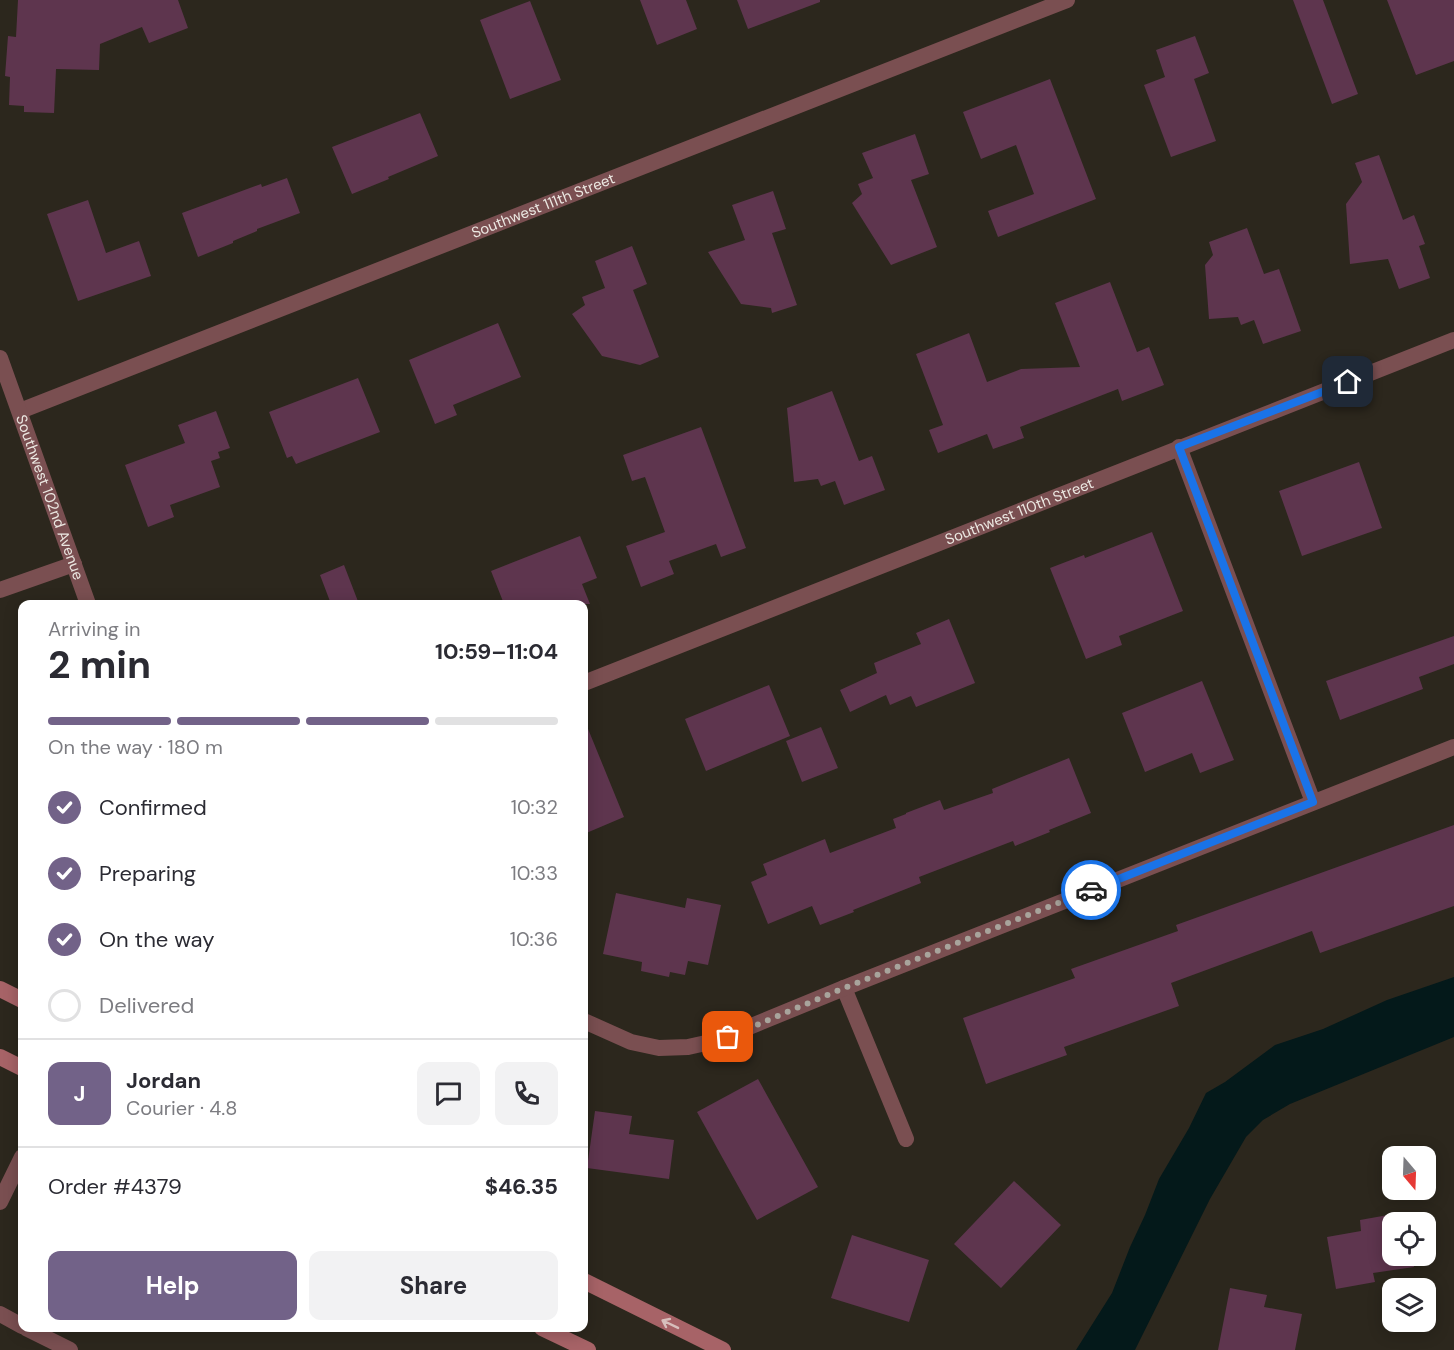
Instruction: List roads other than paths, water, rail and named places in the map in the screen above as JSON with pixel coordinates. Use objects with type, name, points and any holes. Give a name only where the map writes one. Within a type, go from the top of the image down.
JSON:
[{"type":"main road","points":[[0,989],[18,998]]},
{"type":"main road","points":[[0,1057],[18,1066]]},
{"type":"main road","points":[[588,1283],[723,1350]]},
{"type":"main road","points":[[550,1332],[588,1350]]},
{"type":"street","name":"Southwest 111th Street","points":[[20,411],[1067,0]]},
{"type":"street","name":"Southwest 110th Street","points":[[588,681],[1454,340]]},
{"type":"street","name":"Southwest 102nd Avenue","points":[[0,358],[87,600]]},
{"type":"street","points":[[1179,447],[1313,802]]},
{"type":"street","points":[[0,590],[74,564]]},
{"type":"street","points":[[588,1023],[645,1046],[669,1049],[688,1047],[728,1037],[844,988],[1454,747]]},
{"type":"street","points":[[844,988],[906,1139]]},
{"type":"street","points":[[0,1202],[18,1165]]},
{"type":"street","points":[[0,1314],[18,1324]]},
{"type":"street","points":[[34,1332],[70,1350]]}]
